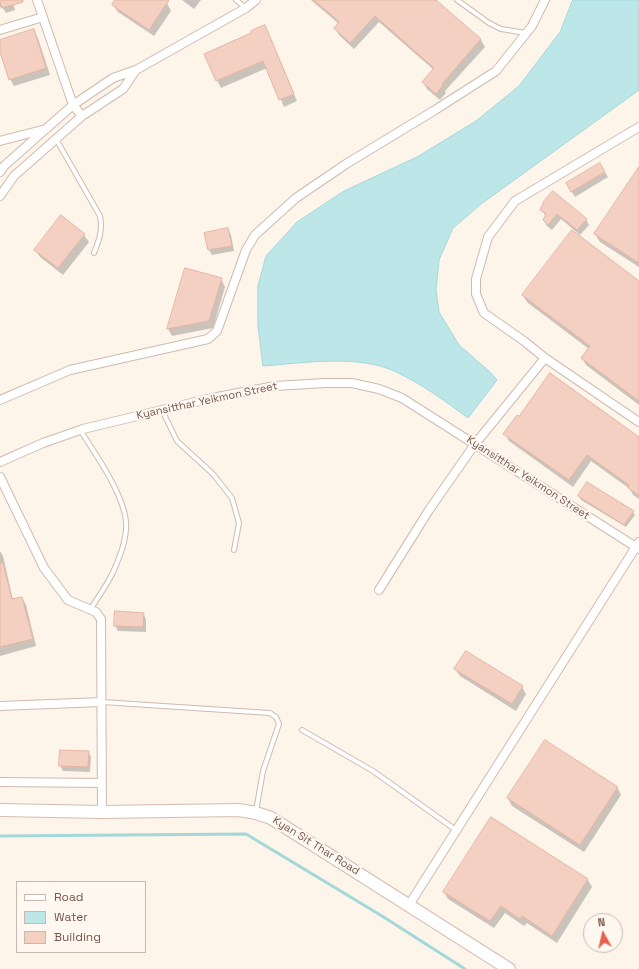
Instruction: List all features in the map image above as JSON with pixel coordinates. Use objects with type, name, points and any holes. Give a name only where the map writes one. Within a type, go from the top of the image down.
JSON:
[{"type":"main road","name":"Kyan Sit Thar Road","points":[[0,810],[102,812],[239,810],[256,813],[271,818],[509,969]]},
{"type":"street","points":[[37,0],[73,105],[82,116]]},
{"type":"street","points":[[0,172],[4,166],[73,105],[113,78],[136,70],[246,8],[256,0]]},
{"type":"street","points":[[0,400],[70,370],[208,339],[217,331],[246,250],[255,235],[296,198],[346,164],[496,71],[532,26],[545,0]]},
{"type":"street","points":[[0,30],[43,17]]},
{"type":"street","points":[[0,196],[14,176],[82,116],[124,89],[136,70]]},
{"type":"street","points":[[639,127],[515,200],[488,237],[476,279],[476,294],[484,313],[524,341],[545,358],[639,422]]},
{"type":"street","points":[[0,141],[47,129]]},
{"type":"street","points":[[379,590],[429,510],[475,444],[545,358]]},
{"type":"street","name":"Kyansitthar Yeikmon Street","points":[[0,462],[43,443],[80,430],[212,398],[275,386],[352,383],[379,389],[402,398],[638,546]]},
{"type":"street","points":[[0,477],[44,568],[68,600],[96,612],[101,619],[102,812]]},
{"type":"street","points":[[409,905],[638,546]]},
{"type":"street","points":[[0,706],[102,702]]},
{"type":"street","points":[[0,782],[102,783]]},
{"type":"lane","points":[[236,0],[246,8]]},
{"type":"lane","points":[[457,0],[489,23],[501,29],[526,33]]},
{"type":"lane","points":[[56,139],[100,216],[102,225],[101,235],[94,253]]},
{"type":"lane","points":[[162,410],[177,441],[212,474],[232,498],[238,523],[234,550]]},
{"type":"lane","points":[[80,430],[104,466],[123,506],[126,523],[124,542],[113,571],[90,610]]},
{"type":"lane","points":[[102,702],[270,713],[276,717],[279,724],[263,771],[256,813]]},
{"type":"lane","points":[[302,730],[373,771],[456,830]]},
{"type":"water","points":[[573,0],[639,0],[639,90],[481,204],[453,228],[439,260],[436,290],[439,312],[459,345],[497,380],[468,418],[424,387],[382,366],[349,361],[331,361],[263,366],[258,326],[258,286],[266,256],[297,222],[344,191],[417,157],[476,121],[519,86],[560,32]]},
{"type":"building","points":[[0,0],[22,0],[23,2],[2,8]]},
{"type":"building","points":[[115,0],[169,0],[149,30],[112,5]]},
{"type":"building","points":[[314,0],[436,0],[481,39],[442,84],[443,85],[436,94],[422,82],[434,68],[375,16],[350,43],[334,28],[339,22]]},
{"type":"building","points":[[265,25],[294,94],[279,100],[263,61],[216,81],[204,54],[251,33],[251,31]]},
{"type":"building","points":[[34,29],[46,68],[9,80],[0,52],[0,40]]},
{"type":"building","points":[[600,163],[605,172],[571,192],[566,183]]},
{"type":"building","points":[[639,167],[639,263],[594,234]]},
{"type":"building","points":[[553,191],[587,219],[577,230],[557,214],[548,225],[543,220],[546,214],[540,210],[544,201]]},
{"type":"building","points":[[61,215],[85,234],[58,268],[34,250]]},
{"type":"building","points":[[228,228],[232,246],[208,250],[204,233]]},
{"type":"building","points":[[572,230],[639,281],[639,401],[581,358],[590,346],[522,295]]},
{"type":"building","points":[[185,268],[222,278],[209,321],[167,329]]},
{"type":"building","points":[[550,373],[639,437],[639,495],[628,488],[629,485],[587,455],[569,480],[503,434],[517,415],[519,416]]},
{"type":"building","points":[[587,482],[634,511],[624,525],[578,496]]},
{"type":"building","points":[[3,563],[12,599],[22,597],[33,639],[0,647],[0,564]]},
{"type":"building","points":[[115,611],[144,613],[143,627],[114,626]]},
{"type":"building","points":[[466,651],[523,686],[512,704],[454,669]]},
{"type":"building","points":[[545,740],[618,787],[580,845],[507,798]]},
{"type":"building","points":[[60,750],[89,751],[88,767],[59,766]]},
{"type":"building","points":[[491,817],[588,879],[552,936],[522,916],[520,919],[501,906],[490,921],[443,892]]},
{"type":"waterway","points":[[0,836],[246,834],[382,916],[465,969]]}]
